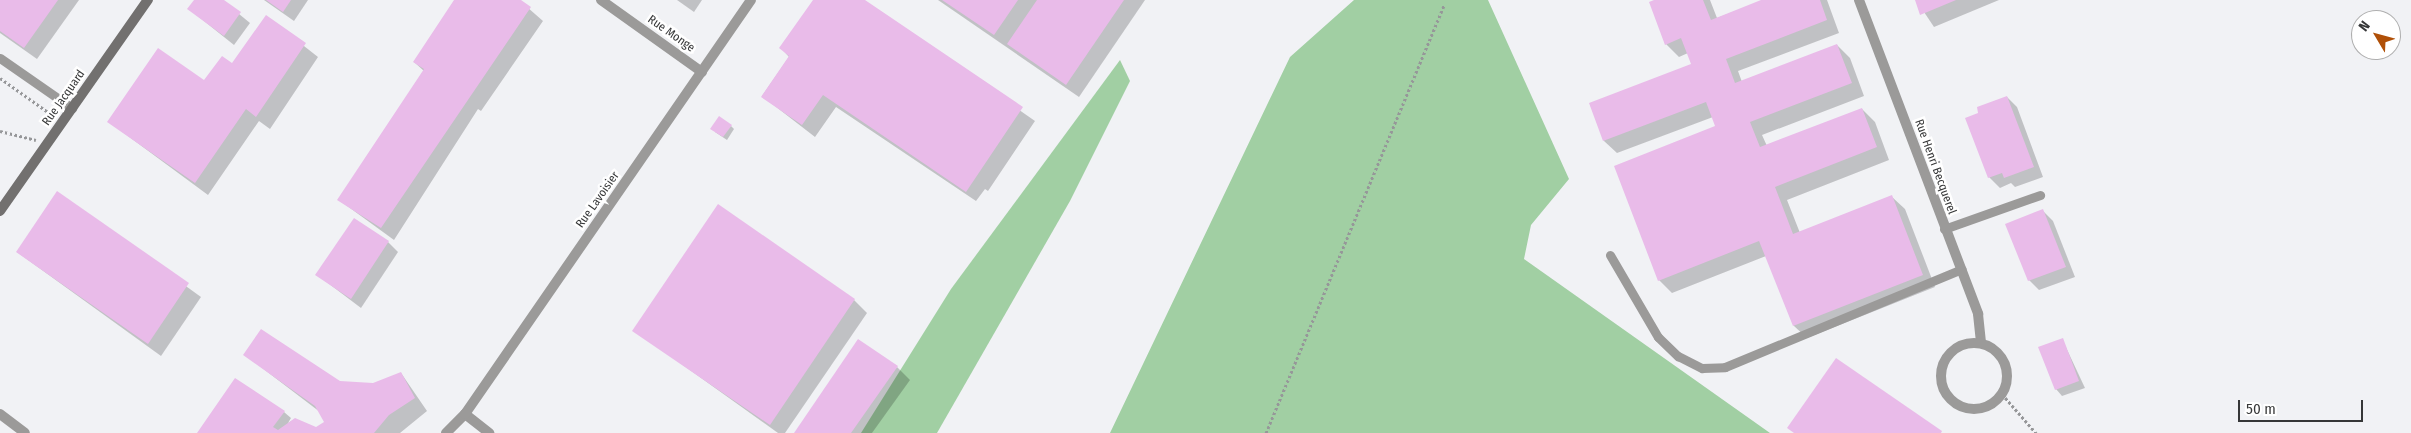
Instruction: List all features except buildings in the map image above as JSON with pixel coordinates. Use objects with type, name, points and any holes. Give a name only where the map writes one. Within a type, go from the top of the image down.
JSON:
[{"type":"street","name":"Rue Jacquard","points":[[0,211],[148,0]]},
{"type":"street","name":"Rue Monge","points":[[601,0],[702,72]]},
{"type":"street","name":"Rue Lavoisier","points":[[446,433],[465,414],[751,0]]},
{"type":"street","name":"Rue Henri Becquerel","points":[[1859,0],[1944,229],[1962,269],[1978,314],[1981,343]]},
{"type":"street","points":[[1981,343],[1991,347],[2005,363],[2002,394],[1985,407],[1968,408],[1953,401],[1942,383],[1944,362],[1950,353],[1959,346],[1981,343]]},
{"type":"street","points":[[0,414],[25,433]]},
{"type":"street","points":[[465,414],[489,433]]},
{"type":"lane","points":[[0,58],[72,108]]},
{"type":"lane","points":[[1944,229],[2040,195]]},
{"type":"lane","points":[[1610,255],[1658,337],[1678,356],[1702,368],[1725,368],[1962,269]]},
{"type":"path","points":[[1266,433],[1444,5]]},
{"type":"path","points":[[0,78],[63,122]]},
{"type":"path","points":[[0,131],[49,143]]},
{"type":"path","points":[[2002,394],[2036,433]]},
{"type":"green space","points":[[1354,0],[1488,0],[1569,179],[1531,225],[1524,259],[1770,433],[1110,433],[1290,57]]},
{"type":"green space","points":[[1120,60],[1130,81],[1070,201],[937,433],[861,433],[951,289]]}]
